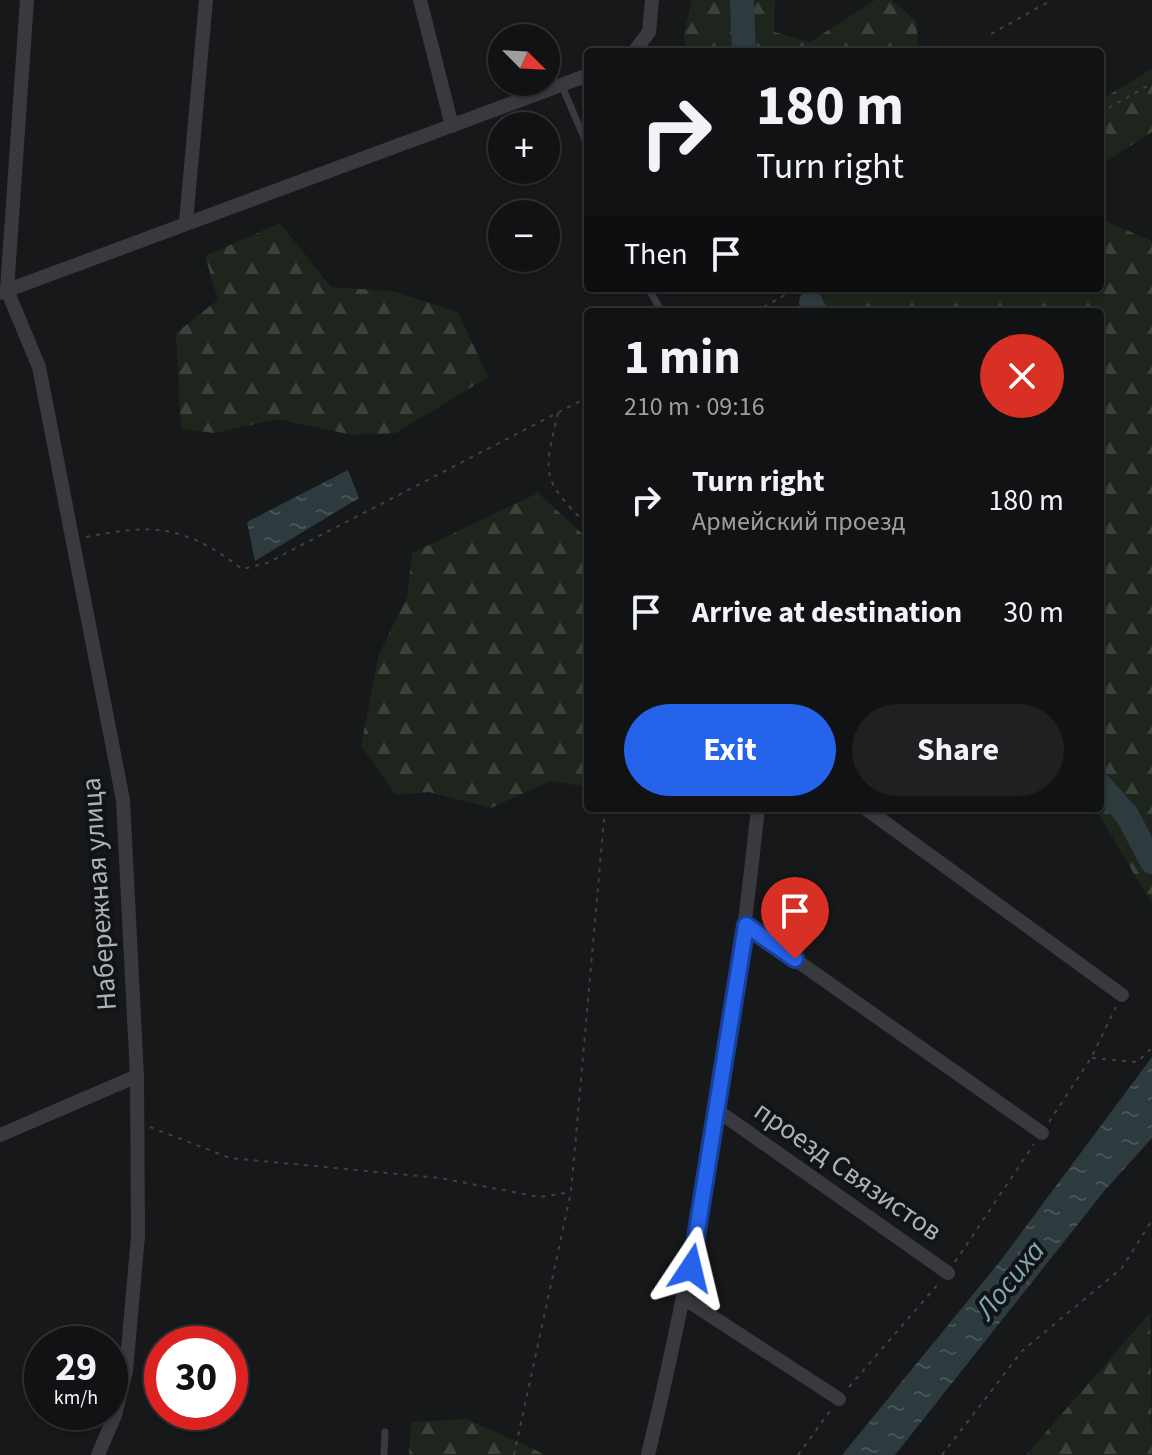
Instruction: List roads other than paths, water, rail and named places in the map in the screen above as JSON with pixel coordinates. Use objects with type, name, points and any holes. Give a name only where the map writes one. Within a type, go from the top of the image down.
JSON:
[{"type":"street","points":[[27,0],[4,291],[584,77]]},
{"type":"street","points":[[186,222],[206,0]]},
{"type":"street","points":[[420,0],[452,126]]},
{"type":"street","points":[[637,48],[649,32],[652,0]]},
{"type":"street","name":"Набережная улица","points":[[4,291],[39,367],[123,800],[137,1076],[138,1236],[126,1371],[115,1415],[98,1455]]},
{"type":"street","points":[[648,1455],[685,1299],[718,1111],[746,925],[758,812]]},
{"type":"street","points":[[870,812],[1122,995]]},
{"type":"street","points":[[746,925],[1042,1133]]},
{"type":"street","points":[[0,1135],[137,1076]]},
{"type":"street","name":"проезд Связистов","points":[[718,1111],[948,1273]]},
{"type":"street","points":[[685,1299],[839,1399]]},
{"type":"lane","points":[[562,86],[584,138]]},
{"type":"lane","points":[[384,1455],[385,1432]]},
{"type":"water","points":[[348,470],[359,498],[255,561],[247,522]]},
{"type":"water","name":"Лосиха","points":[[1152,1057],[1152,1138],[1105,1190],[895,1455],[842,1455],[1001,1260]]},
{"type":"waterway","points":[[742,0],[744,48]]},
{"type":"waterway","points":[[811,302],[813,308]]},
{"type":"waterway","points":[[1104,789],[1127,815],[1152,862]]}]
